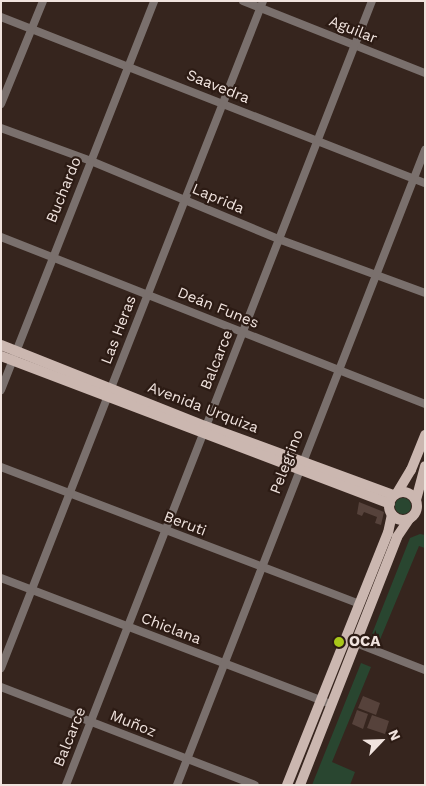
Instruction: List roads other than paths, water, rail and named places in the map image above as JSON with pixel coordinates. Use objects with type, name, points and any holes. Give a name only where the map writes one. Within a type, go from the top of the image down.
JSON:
[{"type":"main road","name":"Avenida Urquiza","points":[[1,345],[15,356],[393,502]]},
{"type":"main road","points":[[1,356],[15,356]]},
{"type":"main road","points":[[287,785],[388,533],[393,502],[411,470],[425,435]]},
{"type":"main road","points":[[300,785],[397,537],[419,504],[425,466]]},
{"type":"main road","points":[[393,502],[410,494],[419,504]]},
{"type":"main road","points":[[393,502],[399,519],[411,517],[425,518]]},
{"type":"street","points":[[1,104],[43,1]]},
{"type":"street","name":"Buchardo","points":[[1,390],[154,1]]},
{"type":"street","name":"Aguilar","points":[[243,1],[262,5],[354,46],[425,73]]},
{"type":"street","name":"Balcarce","points":[[66,785],[92,722],[164,530],[281,240],[372,1]]},
{"type":"street","name":"Las Heras","points":[[1,668],[148,294],[183,199],[224,104],[262,5]]},
{"type":"street","name":"Saavedra","points":[[1,17],[224,104],[318,143],[425,183]]},
{"type":"street","name":"Laprida","points":[[1,128],[91,161],[281,240],[425,293]]},
{"type":"street","name":"Pelegrino","points":[[177,785],[259,568],[425,150]]},
{"type":"street","name":"Deán Funes","points":[[1,237],[425,404]]},
{"type":"street","name":"Beruti","points":[[1,467],[259,568],[359,604]]},
{"type":"street","name":"Chiclana","points":[[1,578],[222,664],[331,704]]},
{"type":"street","points":[[356,643],[425,670]]},
{"type":"street","name":"Muñoz","points":[[1,687],[186,760],[255,785]]},
{"type":"place","name":"OCA","points":[[339,642]]}]
